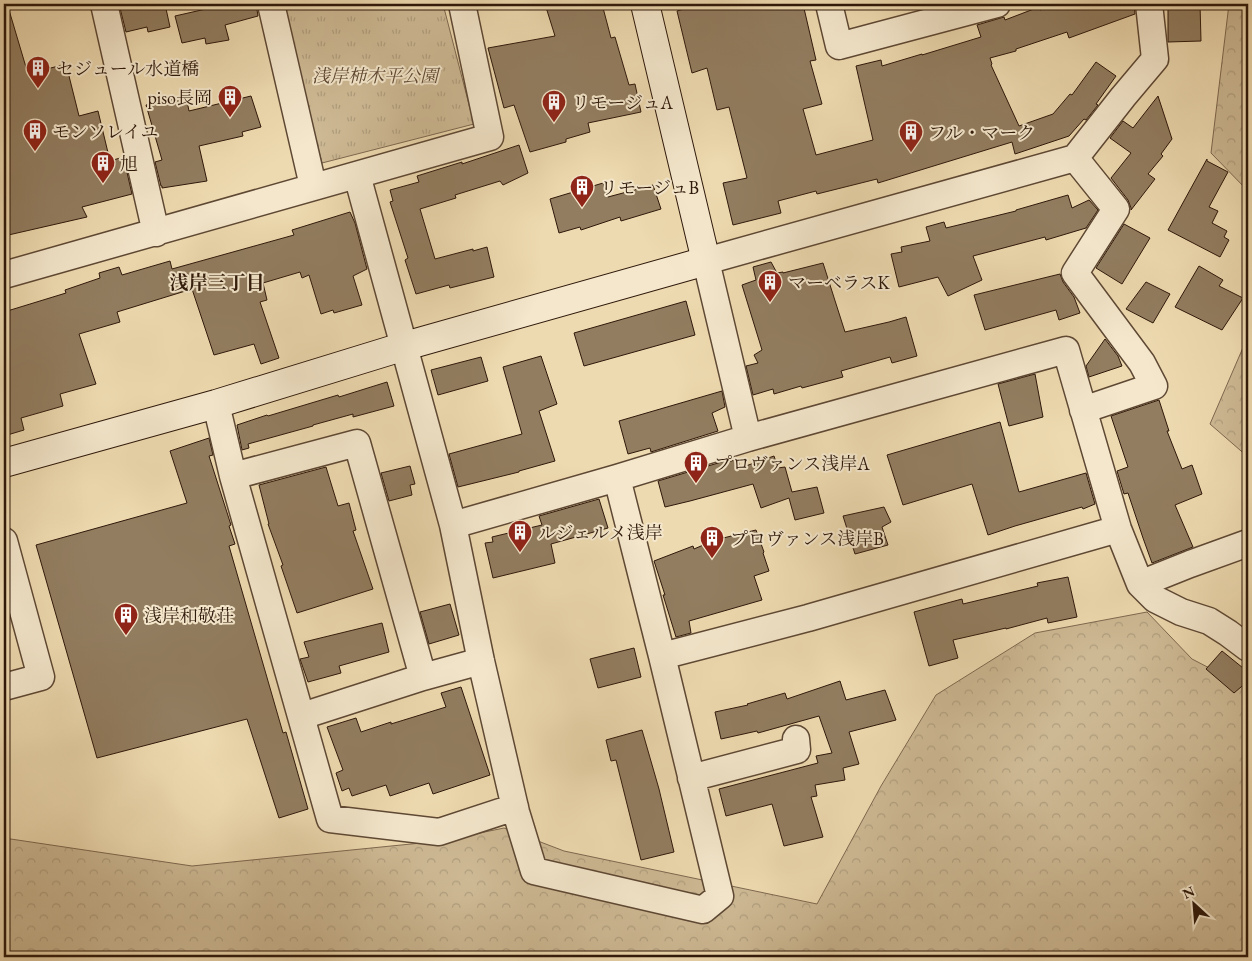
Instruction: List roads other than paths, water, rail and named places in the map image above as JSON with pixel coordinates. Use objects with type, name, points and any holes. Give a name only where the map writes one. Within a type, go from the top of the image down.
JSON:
[{"type":"street","points":[[104,4],[156,233]]},
{"type":"street","points":[[271,4],[313,186]]},
{"type":"street","points":[[4,275],[490,137],[462,4]]},
{"type":"street","points":[[645,4],[748,438]]},
{"type":"street","points":[[829,4],[839,46],[997,4]]},
{"type":"street","points":[[4,463],[216,404],[405,346],[1075,158],[1155,59],[1149,4]]},
{"type":"street","points":[[1075,158],[1116,209],[1075,273],[1142,363],[1154,386],[1083,410]]},
{"type":"street","points":[[358,175],[453,525],[481,661],[515,807],[534,871],[704,910],[720,896],[617,478]]},
{"type":"street","points":[[453,525],[748,438],[1066,350],[1118,529],[1140,584],[1155,599],[1181,612],[1209,622],[1248,648]]},
{"type":"street","points":[[216,404],[233,476],[330,819],[439,832],[515,807]]},
{"type":"street","points":[[233,476],[357,443],[423,677]]},
{"type":"street","points":[[662,656],[808,618],[1118,529]]},
{"type":"street","points":[[4,541],[41,677],[4,687]]},
{"type":"street","points":[[1140,584],[1248,543]]},
{"type":"street","points":[[302,716],[423,677],[481,661]]},
{"type":"street","points":[[691,778],[797,750],[796,739]]},
{"type":"place","name":"セジュール水道橋","points":[[38,89]]},
{"type":"place","name":"piso長岡","points":[[230,118]]},
{"type":"place","name":"リモージュA","points":[[554,123]]},
{"type":"place","name":"モンソレイユ","points":[[35,152]]},
{"type":"place","name":"フル・マーク","points":[[911,153]]},
{"type":"place","name":"旭","points":[[103,184]]},
{"type":"place","name":"リモージュB","points":[[582,208]]},
{"type":"place","name":"マーベラスK","points":[[770,303]]},
{"type":"place","name":"プロヴァンス浅岸A","points":[[696,484]]},
{"type":"place","name":"ルジェルメ浅岸","points":[[520,553]]},
{"type":"place","name":"プロヴァンス浅岸B","points":[[712,559]]},
{"type":"place","name":"浅岸和敬荘","points":[[126,636]]},
{"type":"district","name":"浅岸三丁目","points":[[217,282]]},
{"type":"park label","name":"浅岸柿木平公園","points":[[375,75]]}]
